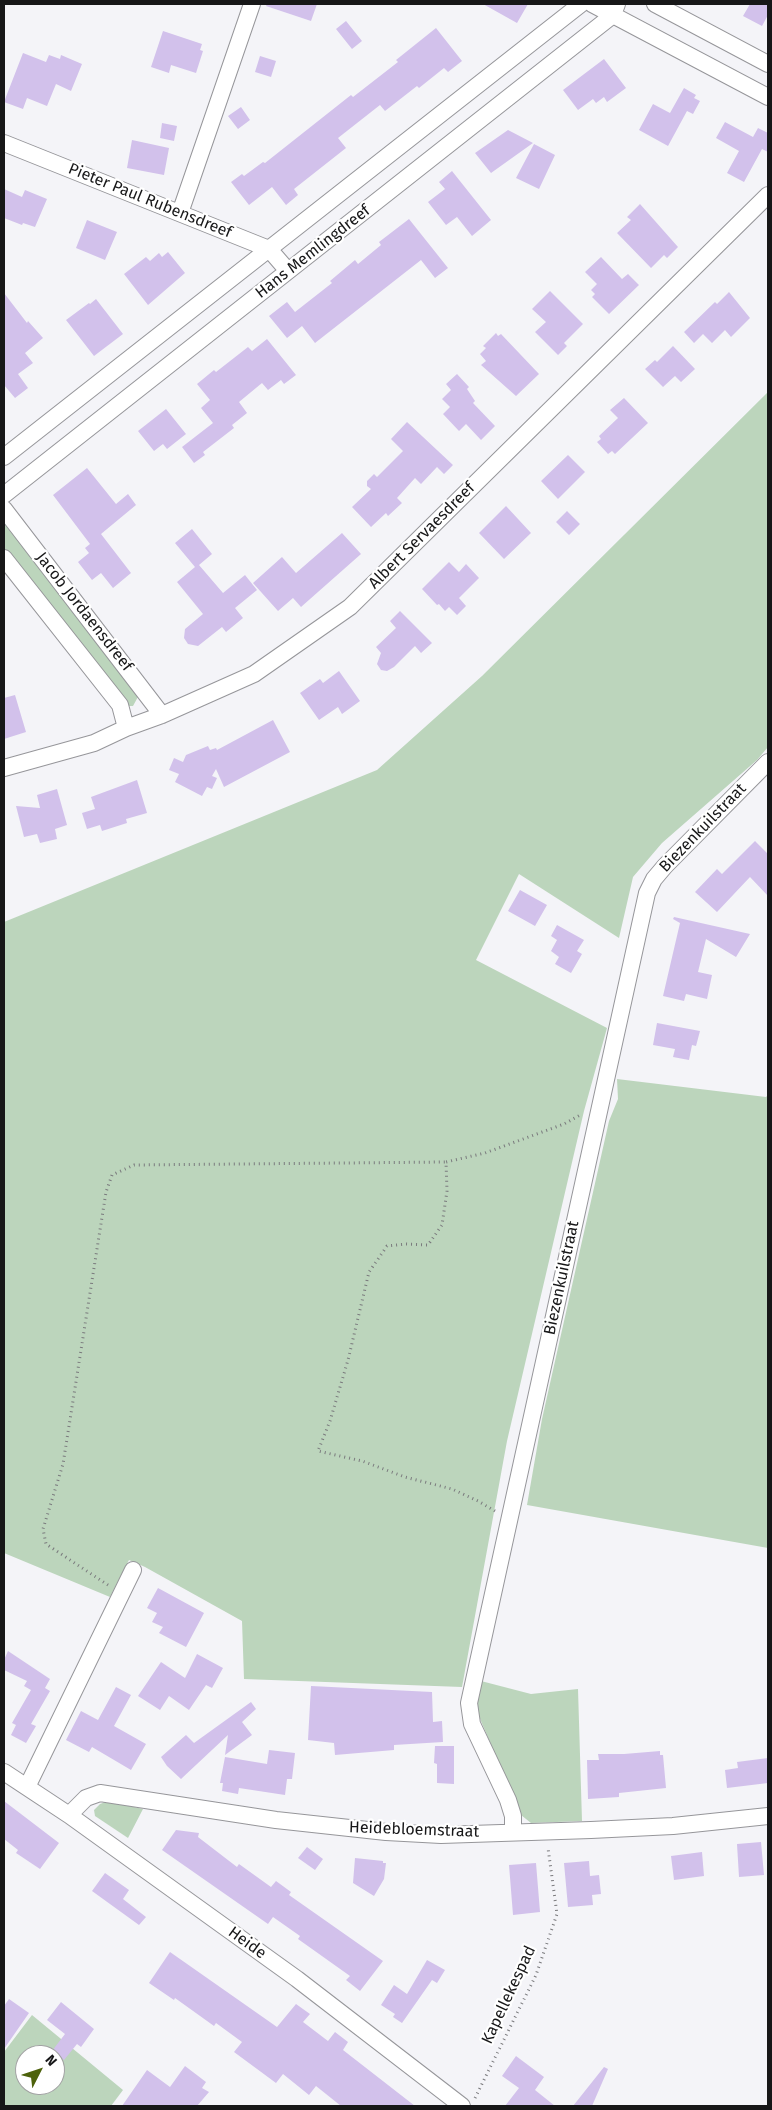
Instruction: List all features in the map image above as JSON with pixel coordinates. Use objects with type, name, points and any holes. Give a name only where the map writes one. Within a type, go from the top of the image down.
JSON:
[{"type":"street","points":[[180,213],[252,4]]},
{"type":"street","name":"Hans Memlingdreef","points":[[4,457],[580,4]]},
{"type":"street","points":[[592,4],[615,10],[768,97]]},
{"type":"street","points":[[655,4],[768,64]]},
{"type":"street","name":"Hans Memlingdreef","points":[[4,495],[615,10]]},
{"type":"street","name":"Pieter Paul Rubensdreef","points":[[4,143],[269,249],[288,271]]},
{"type":"street","name":"Albert Servaesdreef","points":[[4,768],[94,743],[254,674],[350,607],[768,195]]},
{"type":"street","name":"Jacob Jordaensdreef","points":[[4,509],[162,715]]},
{"type":"street","name":"Jacob Jordaensdreef","points":[[4,558],[120,706],[126,728]]},
{"type":"street","name":"Biezenkuilstraat","points":[[513,1832],[508,1800],[472,1724],[469,1703],[647,893],[654,879],[665,866],[768,762]]},
{"type":"street","points":[[27,1787],[133,1570]]},
{"type":"street","name":"Heide","points":[[4,1772],[69,1815],[297,1978],[462,2106]]},
{"type":"street","name":"Heidebloemstraat","points":[[69,1815],[86,1798],[100,1792],[276,1820],[386,1832],[441,1835],[673,1826],[768,1816]]},
{"type":"path","points":[[121,1594],[46,1544],[43,1529],[63,1464],[106,1192],[112,1175],[134,1165],[446,1162],[485,1153],[564,1124]]},
{"type":"path","points":[[446,1162],[447,1191],[442,1225],[428,1245],[406,1244],[387,1246],[369,1272],[348,1360],[330,1421],[318,1452],[362,1461],[405,1478],[452,1489],[478,1500],[508,1520]]},
{"type":"path","name":"Kapellekespad","points":[[472,2106],[477,2091],[536,1975],[557,1914],[546,1832]]},
{"type":"green space","points":[[768,392],[768,747],[757,760],[662,843],[633,877],[619,938],[519,874],[476,960],[607,1028],[584,1111],[507,1441],[462,1687],[244,1679],[242,1621],[145,1567],[129,1560],[110,1597],[4,1553],[4,922],[377,770],[482,676]]},
{"type":"green space","points":[[4,520],[139,695],[133,706],[128,706],[124,703],[4,549]]},
{"type":"green space","points":[[617,1079],[766,1097],[768,1095],[768,1548],[527,1505],[542,1419],[609,1121],[618,1099]]},
{"type":"green space","points":[[481,1681],[531,1694],[578,1689],[582,1821],[531,1823],[521,1815],[478,1714],[478,1697]]},
{"type":"green space","points":[[108,1801],[143,1809],[128,1838],[95,1816],[94,1810],[100,1804]]},
{"type":"green space","points":[[32,2015],[123,2090],[111,2106],[4,2106],[4,2052]]},
{"type":"building","points":[[267,4],[317,4],[311,21],[266,6]]},
{"type":"building","points":[[483,4],[528,4],[517,23]]},
{"type":"building","points":[[750,4],[768,4],[768,15],[762,26],[743,16]]},
{"type":"building","points":[[346,21],[362,41],[352,49],[336,29]]},
{"type":"building","points":[[436,28],[462,61],[448,72],[444,68],[385,111],[380,105],[338,138],[346,148],[294,189],[298,195],[286,205],[272,187],[249,205],[231,182],[242,174],[244,176],[263,162],[265,163],[351,95],[353,97],[398,62],[396,60]]},
{"type":"building","points":[[163,31],[202,44],[200,50],[203,51],[196,73],[171,65],[169,73],[151,67]]},
{"type":"building","points":[[23,53],[46,62],[49,55],[60,59],[61,55],[82,64],[71,91],[56,84],[47,106],[27,98],[23,109],[4,102]]},
{"type":"building","points":[[260,56],[276,61],[271,77],[255,72]]},
{"type":"building","points":[[604,59],[626,88],[607,102],[604,97],[596,103],[593,99],[578,110],[563,90]]},
{"type":"building","points":[[684,88],[696,95],[694,98],[700,101],[693,114],[687,111],[668,146],[639,130],[653,104],[670,113]]},
{"type":"building","points":[[241,107],[250,120],[238,129],[228,116]]},
{"type":"building","points":[[725,122],[753,137],[758,128],[768,133],[768,152],[762,149],[744,182],[727,173],[739,151],[716,138]]},
{"type":"building","points":[[162,123],[177,126],[174,141],[160,138]]},
{"type":"building","points":[[508,130],[533,143],[491,173],[475,153]]},
{"type":"building","points":[[132,140],[169,148],[164,175],[127,168]]},
{"type":"building","points":[[534,144],[555,155],[539,189],[516,178]]},
{"type":"building","points":[[452,171],[491,220],[472,236],[457,217],[446,225],[428,202],[445,189],[439,182]]},
{"type":"building","points":[[4,189],[22,197],[25,190],[47,199],[35,227],[23,223],[22,225],[4,218]]},
{"type":"building","points":[[640,204],[678,247],[667,258],[664,255],[651,268],[617,233],[631,220],[627,217]]},
{"type":"building","points":[[409,219],[448,268],[435,278],[421,260],[315,343],[302,326],[287,338],[269,316],[287,302],[295,312],[332,283],[330,281],[355,260],[358,264],[381,245],[379,242]]},
{"type":"building","points":[[87,220],[117,232],[105,260],[76,248]]},
{"type":"building","points":[[168,252],[185,273],[148,305],[124,274],[146,257],[150,261],[159,253],[162,257]]},
{"type":"building","points":[[601,257],[622,279],[628,274],[639,285],[609,314],[592,297],[595,294],[591,290],[597,284],[585,272]]},
{"type":"building","points":[[550,291],[583,324],[564,343],[567,346],[558,355],[535,332],[546,322],[532,309]]},
{"type":"building","points":[[729,292],[750,318],[731,337],[725,330],[712,343],[703,334],[694,343],[684,332],[715,302],[717,304]]},
{"type":"building","points":[[4,293],[27,323],[28,321],[43,338],[25,353],[33,363],[18,374],[28,388],[15,398],[4,385]]},
{"type":"building","points":[[96,299],[123,334],[94,356],[66,320]]},
{"type":"building","points":[[496,333],[498,336],[501,334],[539,374],[516,396],[481,365],[486,361],[480,354],[486,348],[483,346]]},
{"type":"building","points":[[267,339],[296,375],[284,384],[281,380],[268,390],[262,383],[239,402],[247,413],[232,425],[234,428],[203,452],[205,455],[194,463],[182,447],[213,423],[201,408],[210,400],[197,384],[248,347],[252,351]]},
{"type":"building","points":[[673,346],[695,369],[681,382],[675,376],[663,387],[645,369],[655,360],[657,362]]},
{"type":"building","points":[[457,374],[469,387],[467,389],[475,401],[473,403],[495,426],[481,440],[466,424],[459,431],[443,414],[450,407],[442,399],[451,390],[446,384]]},
{"type":"building","points":[[624,398],[648,423],[615,454],[612,451],[608,454],[597,442],[601,439],[599,436],[618,418],[610,410]]},
{"type":"building","points":[[166,409],[186,434],[167,449],[163,444],[154,451],[138,431]]},
{"type":"building","points":[[407,422],[453,465],[444,474],[437,467],[421,484],[415,478],[397,498],[402,503],[388,516],[386,513],[371,527],[352,507],[371,489],[367,486],[367,481],[374,474],[377,477],[403,451],[391,439]]},
{"type":"building","points":[[568,455],[585,472],[558,499],[541,481]]},
{"type":"building","points":[[87,468],[116,504],[128,494],[136,505],[101,534],[131,573],[113,588],[101,573],[92,580],[78,562],[89,553],[85,548],[90,544],[53,495]]},
{"type":"building","points":[[506,506],[531,533],[504,559],[479,533]]},
{"type":"building","points":[[567,511],[580,524],[569,535],[556,522]]},
{"type":"building","points":[[192,529],[212,554],[199,565],[223,593],[245,575],[257,590],[235,608],[243,618],[226,632],[222,627],[198,646],[188,644],[184,638],[185,629],[203,614],[177,582],[195,567],[175,543]]},
{"type":"building","points":[[342,533],[361,554],[301,607],[293,598],[278,611],[253,583],[282,557],[296,573]]},
{"type":"building","points":[[449,562],[459,572],[466,564],[479,578],[459,598],[466,606],[457,615],[449,607],[445,611],[422,589]]},
{"type":"building","points":[[400,611],[432,643],[421,653],[415,646],[394,667],[387,671],[381,670],[377,664],[381,653],[376,647],[396,628],[390,621]]},
{"type":"building","points":[[339,671],[360,701],[342,714],[338,707],[319,720],[300,693],[320,679],[323,683]]},
{"type":"building","points":[[15,695],[26,732],[4,739],[4,698]]},
{"type":"building","points":[[273,720],[290,752],[224,787],[216,769],[212,776],[217,778],[212,789],[207,787],[202,796],[175,782],[179,774],[169,770],[174,758],[183,762],[186,755],[208,746],[210,750],[216,748],[217,750]]},
{"type":"building","points":[[137,780],[147,813],[126,819],[127,823],[102,831],[100,825],[87,829],[82,813],[95,809],[91,797]]},
{"type":"building","points":[[57,789],[67,825],[55,829],[57,839],[40,843],[37,834],[24,837],[16,806],[40,808],[37,795]]},
{"type":"building","points":[[755,841],[768,854],[768,896],[750,877],[717,912],[695,892],[717,869],[722,874]]},
{"type":"building","points":[[520,890],[547,905],[535,926],[508,911]]},
{"type":"building","points":[[674,917],[750,934],[736,957],[706,939],[698,972],[712,975],[707,999],[686,994],[684,1001],[663,996],[680,923],[673,919]]},
{"type":"building","points":[[557,925],[584,940],[577,951],[582,954],[571,973],[555,964],[559,957],[551,951],[557,940],[551,936]]},
{"type":"building","points":[[657,1023],[700,1031],[696,1046],[692,1045],[689,1060],[673,1057],[675,1049],[653,1045]]},
{"type":"building","points":[[158,1588],[204,1613],[186,1647],[159,1633],[163,1627],[152,1622],[157,1613],[147,1608]]},
{"type":"building","points":[[8,1651],[50,1679],[45,1688],[50,1691],[31,1724],[36,1726],[26,1743],[11,1735],[16,1725],[12,1723],[31,1690],[24,1686],[27,1681],[4,1670],[4,1660]]},
{"type":"building","points":[[197,1654],[223,1668],[212,1688],[206,1685],[189,1710],[169,1696],[160,1710],[138,1696],[161,1662],[185,1678]]},
{"type":"building","points":[[311,1686],[432,1692],[433,1722],[442,1721],[443,1742],[394,1745],[394,1750],[335,1755],[334,1743],[308,1740]]},
{"type":"building","points":[[116,1687],[131,1695],[114,1726],[146,1744],[131,1770],[92,1747],[89,1752],[66,1740],[81,1711],[98,1720]]},
{"type":"building","points":[[251,1702],[256,1709],[242,1722],[252,1735],[225,1755],[228,1735],[181,1779],[167,1766],[161,1757],[186,1735],[194,1743]]},
{"type":"building","points":[[435,1746],[454,1746],[454,1784],[437,1783],[437,1764],[434,1763]]},
{"type":"building","points":[[269,1750],[295,1753],[292,1779],[287,1779],[285,1795],[239,1788],[238,1794],[222,1791],[223,1783],[220,1783],[225,1757],[267,1764]]},
{"type":"building","points":[[660,1751],[660,1755],[663,1755],[666,1788],[619,1793],[619,1797],[588,1799],[587,1760],[599,1760],[598,1754]]},
{"type":"building","points":[[768,1758],[768,1783],[727,1788],[725,1770],[738,1768],[737,1762]]},
{"type":"building","points":[[4,1801],[59,1843],[40,1869],[16,1853],[18,1850],[4,1839]]},
{"type":"building","points":[[176,1830],[199,1833],[198,1837],[237,1867],[239,1864],[271,1887],[276,1881],[291,1892],[289,1895],[383,1961],[360,1991],[346,1980],[350,1976],[298,1939],[300,1936],[273,1917],[268,1924],[162,1850]]},
{"type":"building","points":[[761,1842],[764,1875],[739,1877],[737,1844]]},
{"type":"building","points":[[307,1847],[323,1859],[315,1870],[298,1858]]},
{"type":"building","points":[[702,1852],[704,1876],[674,1880],[671,1856]]},
{"type":"building","points":[[355,1858],[386,1863],[384,1879],[374,1896],[353,1883]]},
{"type":"building","points":[[589,1861],[590,1876],[599,1875],[601,1894],[592,1895],[593,1905],[568,1907],[564,1863]]},
{"type":"building","points":[[536,1863],[540,1912],[513,1915],[509,1865]]},
{"type":"building","points":[[105,1873],[129,1890],[123,1899],[146,1917],[139,1925],[92,1891]]},
{"type":"building","points":[[170,1952],[277,2027],[296,2004],[310,2014],[303,2022],[328,2041],[335,2032],[348,2042],[343,2050],[415,2106],[341,2106],[316,2086],[309,2095],[283,2074],[276,2083],[234,2052],[242,2042],[216,2023],[214,2026],[175,1998],[174,2000],[149,1983]]},
{"type":"building","points":[[427,1960],[445,1970],[437,1983],[432,1980],[402,2023],[393,2017],[395,2014],[381,2005],[394,1985],[407,1994]]},
{"type":"building","points":[[9,1999],[29,2013],[4,2049],[4,2006]]},
{"type":"building","points":[[61,2002],[94,2029],[81,2047],[77,2044],[65,2059],[65,2045],[57,2045],[65,2034],[47,2020]]},
{"type":"building","points":[[516,2056],[544,2077],[535,2090],[555,2106],[505,2106],[519,2088],[502,2076]]},
{"type":"building","points":[[185,2066],[206,2082],[202,2088],[209,2092],[197,2106],[122,2106],[147,2070],[170,2087]]},
{"type":"building","points":[[604,2067],[608,2069],[592,2106],[573,2106]]}]
